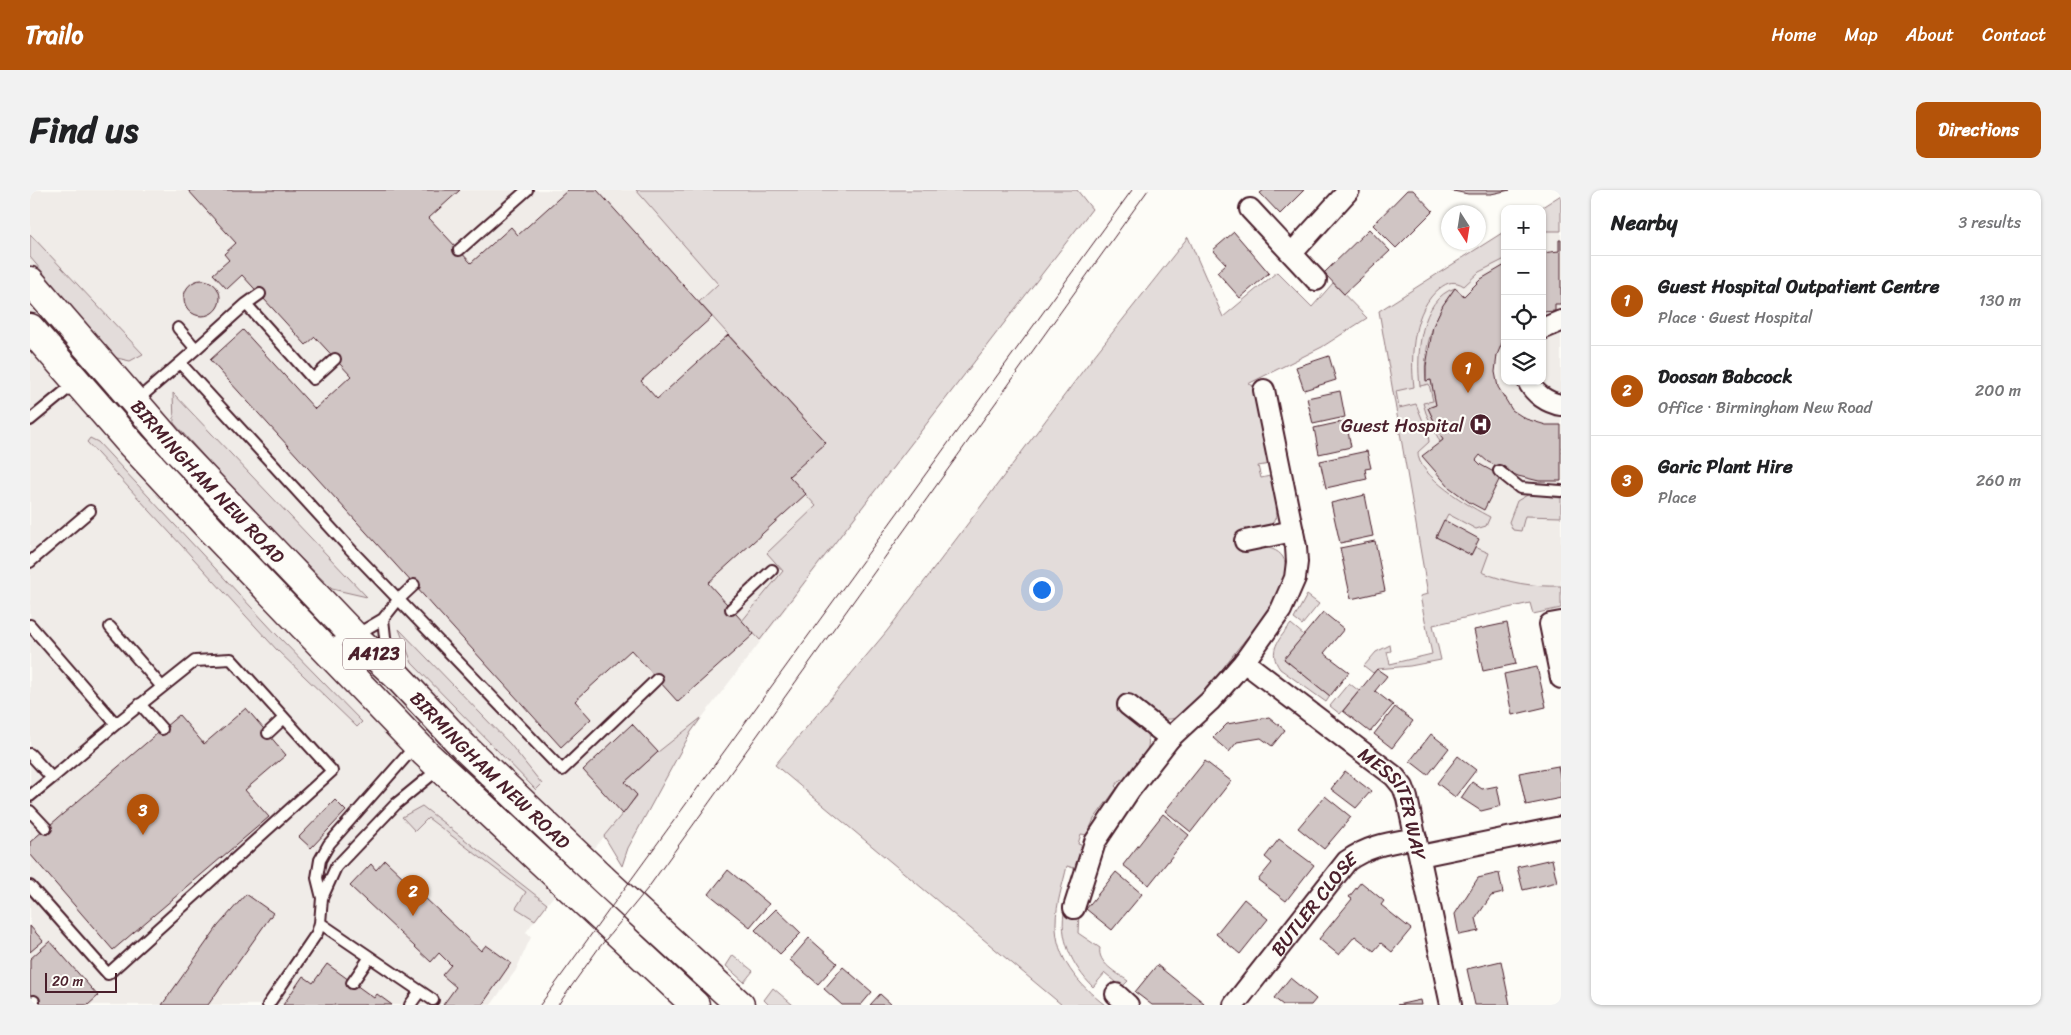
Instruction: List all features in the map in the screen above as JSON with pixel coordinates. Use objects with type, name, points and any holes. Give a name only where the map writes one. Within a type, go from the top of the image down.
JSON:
[{"type":"highway","name":"BIRMINGHAM NEW ROAD","points":[[30,281],[180,453],[354,636],[397,676],[464,747],[740,1005]]},
{"type":"highway","name":"BIRMINGHAM NEW ROAD","points":[[30,328],[76,382],[212,532],[417,744],[695,1005]]},
{"type":"highway","points":[[417,744],[436,718]]},
{"type":"highway","points":[[441,768],[464,747]]},
{"type":"street","points":[[1292,253],[1348,190]]},
{"type":"street","points":[[1250,209],[1316,280]]},
{"type":"street","points":[[1546,327],[1561,321]]},
{"type":"street","points":[[1530,385],[1539,396],[1561,405]]},
{"type":"street","points":[[1074,908],[1094,842],[1129,791],[1170,738],[1210,701],[1244,662],[1281,610],[1295,578],[1297,562],[1293,531],[1264,390]]},
{"type":"street","points":[[1245,541],[1293,531]]},
{"type":"street","points":[[1561,622],[1550,624],[1561,678]]},
{"type":"street","name":"MESSITER WAY","points":[[1244,662],[1394,776],[1403,787],[1408,798],[1451,1005]]},
{"type":"street","points":[[1128,705],[1170,738]]},
{"type":"street","name":"BUTLER CLOSE","points":[[1234,1005],[1347,861],[1362,851],[1378,845],[1418,847],[1561,827]]},
{"type":"lane","points":[[459,250],[527,190]]},
{"type":"lane","points":[[135,402],[246,304],[260,294]]},
{"type":"lane","points":[[246,304],[313,379],[335,359]]},
{"type":"lane","points":[[178,328],[196,348]]},
{"type":"lane","points":[[180,363],[398,600],[562,770],[657,679]]},
{"type":"lane","points":[[30,420],[76,382]]},
{"type":"lane","points":[[1499,471],[1520,488],[1561,490]]},
{"type":"lane","points":[[32,557],[90,511]]},
{"type":"lane","points":[[731,609],[772,570]]},
{"type":"lane","points":[[322,647],[354,636],[383,619],[398,600],[414,586]]},
{"type":"lane","points":[[383,619],[385,637],[397,676]]},
{"type":"lane","points":[[30,625],[116,724]]},
{"type":"lane","points":[[110,627],[162,687]]},
{"type":"lane","points":[[30,796],[194,661],[231,659],[332,771],[108,974],[30,886]]},
{"type":"lane","points":[[140,704],[162,729]]},
{"type":"lane","points":[[268,733],[284,718]]},
{"type":"lane","points":[[268,1005],[317,933],[320,923],[322,898],[317,878],[320,860],[329,844],[417,744]]},
{"type":"lane","points":[[30,754],[52,778]]},
{"type":"lane","points":[[322,898],[336,867],[396,804],[441,768]]},
{"type":"lane","points":[[30,811],[46,828]]},
{"type":"lane","points":[[320,923],[433,1000]]},
{"type":"lane","points":[[352,983],[370,957]]},
{"type":"lane","points":[[410,1005],[420,991]]},
{"type":"shaded area","points":[[30,190],[1077,190],[1092,209],[691,732],[628,848],[622,866],[604,837],[547,904],[526,932],[531,937],[516,970],[491,1005],[30,1005]]},
{"type":"shaded area","points":[[636,190],[1077,190],[1092,209],[760,640],[742,621],[783,571],[767,553],[816,506],[789,476],[825,442],[699,302],[718,284]]},
{"type":"shaded area","name":"Guest Hospital","points":[[1561,195],[1561,596],[1433,625],[1379,311],[1475,250],[1486,250],[1486,243],[1501,234],[1501,385],[1546,385],[1545,205]]},
{"type":"shaded area","points":[[1561,195],[1561,231],[1546,231],[1545,205]]},
{"type":"shaded area","points":[[30,234],[143,354],[130,361],[117,358],[104,345],[30,257]]},
{"type":"shaded area","points":[[1501,234],[1501,261],[1479,272],[1464,286],[1454,282],[1448,283],[1431,297],[1424,308],[1415,333],[1413,347],[1414,387],[1396,391],[1399,408],[1416,404],[1428,433],[1429,442],[1418,452],[1420,461],[1426,471],[1446,490],[1490,517],[1486,526],[1476,529],[1448,514],[1436,537],[1471,555],[1475,547],[1489,553],[1482,572],[1521,584],[1561,586],[1561,608],[1533,614],[1530,603],[1433,625],[1441,660],[1410,666],[1377,669],[1373,673],[1364,666],[1376,652],[1390,645],[1391,651],[1387,652],[1390,664],[1432,654],[1420,596],[1428,594],[1379,311],[1475,250],[1486,250],[1486,243]]},
{"type":"shaded area","points":[[1188,237],[1223,317],[1277,272],[1312,307],[1333,283],[1367,318],[1322,347],[1248,384],[1255,386],[1270,464],[1258,466],[1261,478],[1270,476],[1276,497],[1277,512],[1271,524],[1265,528],[1238,534],[1241,552],[1268,548],[1283,557],[1286,569],[1282,583],[1264,615],[1198,701],[1188,710],[1180,716],[1166,719],[1155,715],[1132,696],[1120,711],[1142,728],[1147,735],[1147,749],[1140,763],[1124,781],[1121,779],[1115,786],[1117,788],[1094,819],[1087,835],[1081,834],[1078,844],[1084,846],[1077,869],[1067,866],[1056,916],[1060,948],[1070,970],[1086,989],[1105,1005],[1062,1005],[775,765],[887,631],[1094,356]]},
{"type":"shaded area","points":[[1455,288],[1441,309],[1431,331],[1426,355],[1426,380],[1431,380],[1436,405],[1428,408],[1443,440],[1440,442],[1423,403],[1433,401],[1429,384],[1420,386],[1420,344],[1427,316],[1434,304],[1443,294]]},
{"type":"shaded area","points":[[173,393],[367,597],[332,589],[257,515],[174,423]]},
{"type":"shaded area","points":[[90,438],[98,442],[277,635],[362,722],[357,727],[277,650],[87,442]]},
{"type":"shaded area","points":[[1529,494],[1561,498],[1561,517],[1525,516],[1521,531],[1513,530],[1509,522],[1517,501]]},
{"type":"shaded area","points":[[1307,595],[1319,604],[1302,625],[1294,619]]},
{"type":"shaded area","points":[[1291,624],[1304,635],[1284,659],[1330,696],[1326,702],[1280,669],[1276,663],[1276,645]]},
{"type":"shaded area","points":[[399,629],[510,744],[542,784],[536,790],[412,663]]},
{"type":"shaded area","points":[[1349,683],[1359,691],[1340,714],[1330,706]]},
{"type":"shaded area","points":[[701,718],[691,732],[628,848],[622,866],[604,836],[637,796],[625,782],[658,752]]},
{"type":"shaded area","points":[[422,806],[547,904],[535,920],[516,908],[526,892],[428,818],[415,831],[402,817]]},
{"type":"shaded area","points":[[1065,908],[1079,913],[1078,933],[1100,948],[1100,953],[1105,963],[1128,981],[1122,987],[1105,973],[1093,987],[1085,979],[1073,960],[1065,940],[1063,919]]},
{"type":"shaded area","points":[[733,955],[753,971],[744,982],[726,966]]},
{"type":"shaded area","points":[[773,988],[793,1005],[769,1005],[764,1000]]},
{"type":"building","points":[[188,190],[460,190],[429,218],[471,263],[511,227],[518,235],[568,190],[597,190],[712,317],[641,381],[657,399],[728,335],[826,443],[789,476],[806,494],[708,583],[754,634],[678,702],[631,650],[575,701],[591,719],[561,747],[210,360],[243,330],[315,409],[351,376],[315,337],[306,345],[242,275],[227,289],[213,274],[229,260],[224,254],[236,243]]},
{"type":"building","points":[[1264,190],[1304,190],[1280,214],[1260,193]]},
{"type":"building","points":[[1407,190],[1413,190],[1433,211],[1396,248],[1373,225]]},
{"type":"building","points":[[1448,190],[1510,190],[1491,194],[1468,194]]},
{"type":"building","points":[[1369,229],[1390,251],[1344,294],[1324,273]]},
{"type":"building","points":[[1234,232],[1269,273],[1240,298],[1217,272],[1226,264],[1213,250]]},
{"type":"building","points":[[1559,240],[1561,240],[1561,304],[1555,304],[1555,311],[1546,312],[1546,253],[1559,251]]},
{"type":"building","points":[[1501,267],[1501,346],[1497,355],[1495,372],[1498,387],[1512,410],[1526,419],[1546,425],[1561,425],[1561,481],[1539,481],[1518,476],[1488,462],[1480,455],[1476,460],[1481,465],[1501,476],[1484,510],[1469,502],[1449,487],[1422,456],[1443,440],[1428,408],[1436,405],[1431,380],[1426,381],[1426,366],[1433,326],[1443,305],[1455,288],[1464,296],[1481,279]]},
{"type":"building","points":[[202,280],[215,285],[220,298],[215,311],[202,316],[189,311],[184,298],[189,285]]},
{"type":"building","points":[[1329,356],[1336,380],[1304,390],[1296,367]]},
{"type":"building","points":[[1340,391],[1345,417],[1313,424],[1307,398]]},
{"type":"building","points":[[1346,421],[1351,447],[1319,454],[1314,428]]},
{"type":"building","points":[[1367,451],[1371,468],[1365,469],[1367,479],[1326,488],[1320,461]]},
{"type":"building","points":[[1365,495],[1373,536],[1340,543],[1331,503]]},
{"type":"building","points":[[1444,520],[1479,539],[1471,555],[1436,537]]},
{"type":"building","points":[[1375,541],[1385,591],[1351,599],[1340,548]]},
{"type":"building","points":[[1323,612],[1344,629],[1324,653],[1349,672],[1330,696],[1284,659]]},
{"type":"building","points":[[1507,623],[1516,664],[1483,671],[1474,630]]},
{"type":"building","points":[[1537,667],[1546,707],[1512,715],[1504,674]]},
{"type":"building","points":[[1377,669],[1387,676],[1375,691],[1393,705],[1370,732],[1343,711]]},
{"type":"building","points":[[1395,707],[1413,721],[1392,748],[1374,734]]},
{"type":"building","points":[[246,708],[286,755],[245,790],[269,817],[113,950],[30,854],[30,842],[179,715],[204,744]]},
{"type":"building","points":[[1269,717],[1285,730],[1272,746],[1261,738],[1237,742],[1229,752],[1213,738],[1227,724]]},
{"type":"building","points":[[632,724],[658,752],[625,782],[637,795],[623,814],[583,770]]},
{"type":"building","points":[[1431,734],[1449,748],[1428,775],[1410,761]]},
{"type":"building","points":[[1458,756],[1476,770],[1455,797],[1437,783]]},
{"type":"building","points":[[1205,761],[1231,781],[1191,832],[1165,811]]},
{"type":"building","points":[[1558,766],[1561,798],[1526,805],[1519,773]]},
{"type":"building","points":[[1345,771],[1371,791],[1356,808],[1331,789]]},
{"type":"building","points":[[1472,782],[1482,789],[1497,786],[1501,806],[1481,811],[1461,798]]},
{"type":"building","points":[[1325,796],[1351,817],[1324,849],[1298,828]]},
{"type":"building","points":[[335,800],[346,811],[311,848],[299,837]]},
{"type":"building","points":[[1163,814],[1189,835],[1149,885],[1123,865]]},
{"type":"building","points":[[1279,839],[1314,865],[1286,901],[1258,880],[1272,863],[1265,857]]},
{"type":"building","points":[[1552,859],[1557,882],[1523,890],[1517,867]]},
{"type":"building","points":[[385,860],[481,951],[486,945],[511,963],[482,1005],[443,1005],[456,987],[442,975],[451,965],[439,953],[431,962],[350,886],[371,864],[376,870]]},
{"type":"building","points":[[728,870],[769,904],[750,927],[709,894]]},
{"type":"building","points":[[1116,872],[1142,894],[1112,930],[1086,909]]},
{"type":"building","points":[[1499,873],[1503,893],[1491,896],[1476,918],[1479,931],[1459,935],[1455,914],[1478,878]]},
{"type":"building","points":[[1361,882],[1384,901],[1381,905],[1411,929],[1392,952],[1381,943],[1374,951],[1355,936],[1339,955],[1319,939],[1352,899],[1349,897]]},
{"type":"building","points":[[246,894],[273,913],[208,1005],[162,1005],[218,926]]},
{"type":"building","points":[[1244,899],[1268,919],[1240,954],[1216,934]]},
{"type":"building","points":[[776,909],[801,933],[780,954],[755,930]]},
{"type":"building","points":[[30,926],[43,941],[30,952]]},
{"type":"building","points":[[809,938],[837,963],[818,984],[790,960]]},
{"type":"building","points":[[50,941],[98,996],[88,1005],[38,1005],[30,996],[30,959]]},
{"type":"building","points":[[1501,961],[1510,1005],[1475,1005],[1467,969]]},
{"type":"building","points":[[327,964],[374,998],[377,994],[392,1005],[283,1005],[303,976],[313,983]]},
{"type":"building","points":[[1157,965],[1204,1003],[1203,1005],[1152,1005],[1135,992]]},
{"type":"building","points":[[843,967],[872,992],[861,1005],[842,1005],[824,989]]},
{"type":"building","points":[[1290,978],[1316,999],[1311,1005],[1283,1005],[1274,998]]},
{"type":"building","points":[[880,994],[892,1005],[870,1005]]},
{"type":"building","points":[[1420,1000],[1421,1005],[1397,1005]]},
{"type":"tram line","points":[[540,1005],[1132,190]]},
{"type":"tram line","points":[[558,1005],[598,949],[648,888],[1148,190]]},
{"type":"place","name":"Guest Hospital Outpatient Centre","points":[[1468,393]]},
{"type":"place","name":"Guest Hospital","points":[[1480,425]]},
{"type":"place","name":"Garic Plant Hire","points":[[143,835]]},
{"type":"place","name":"Doosan Babcock","points":[[413,916]]}]
